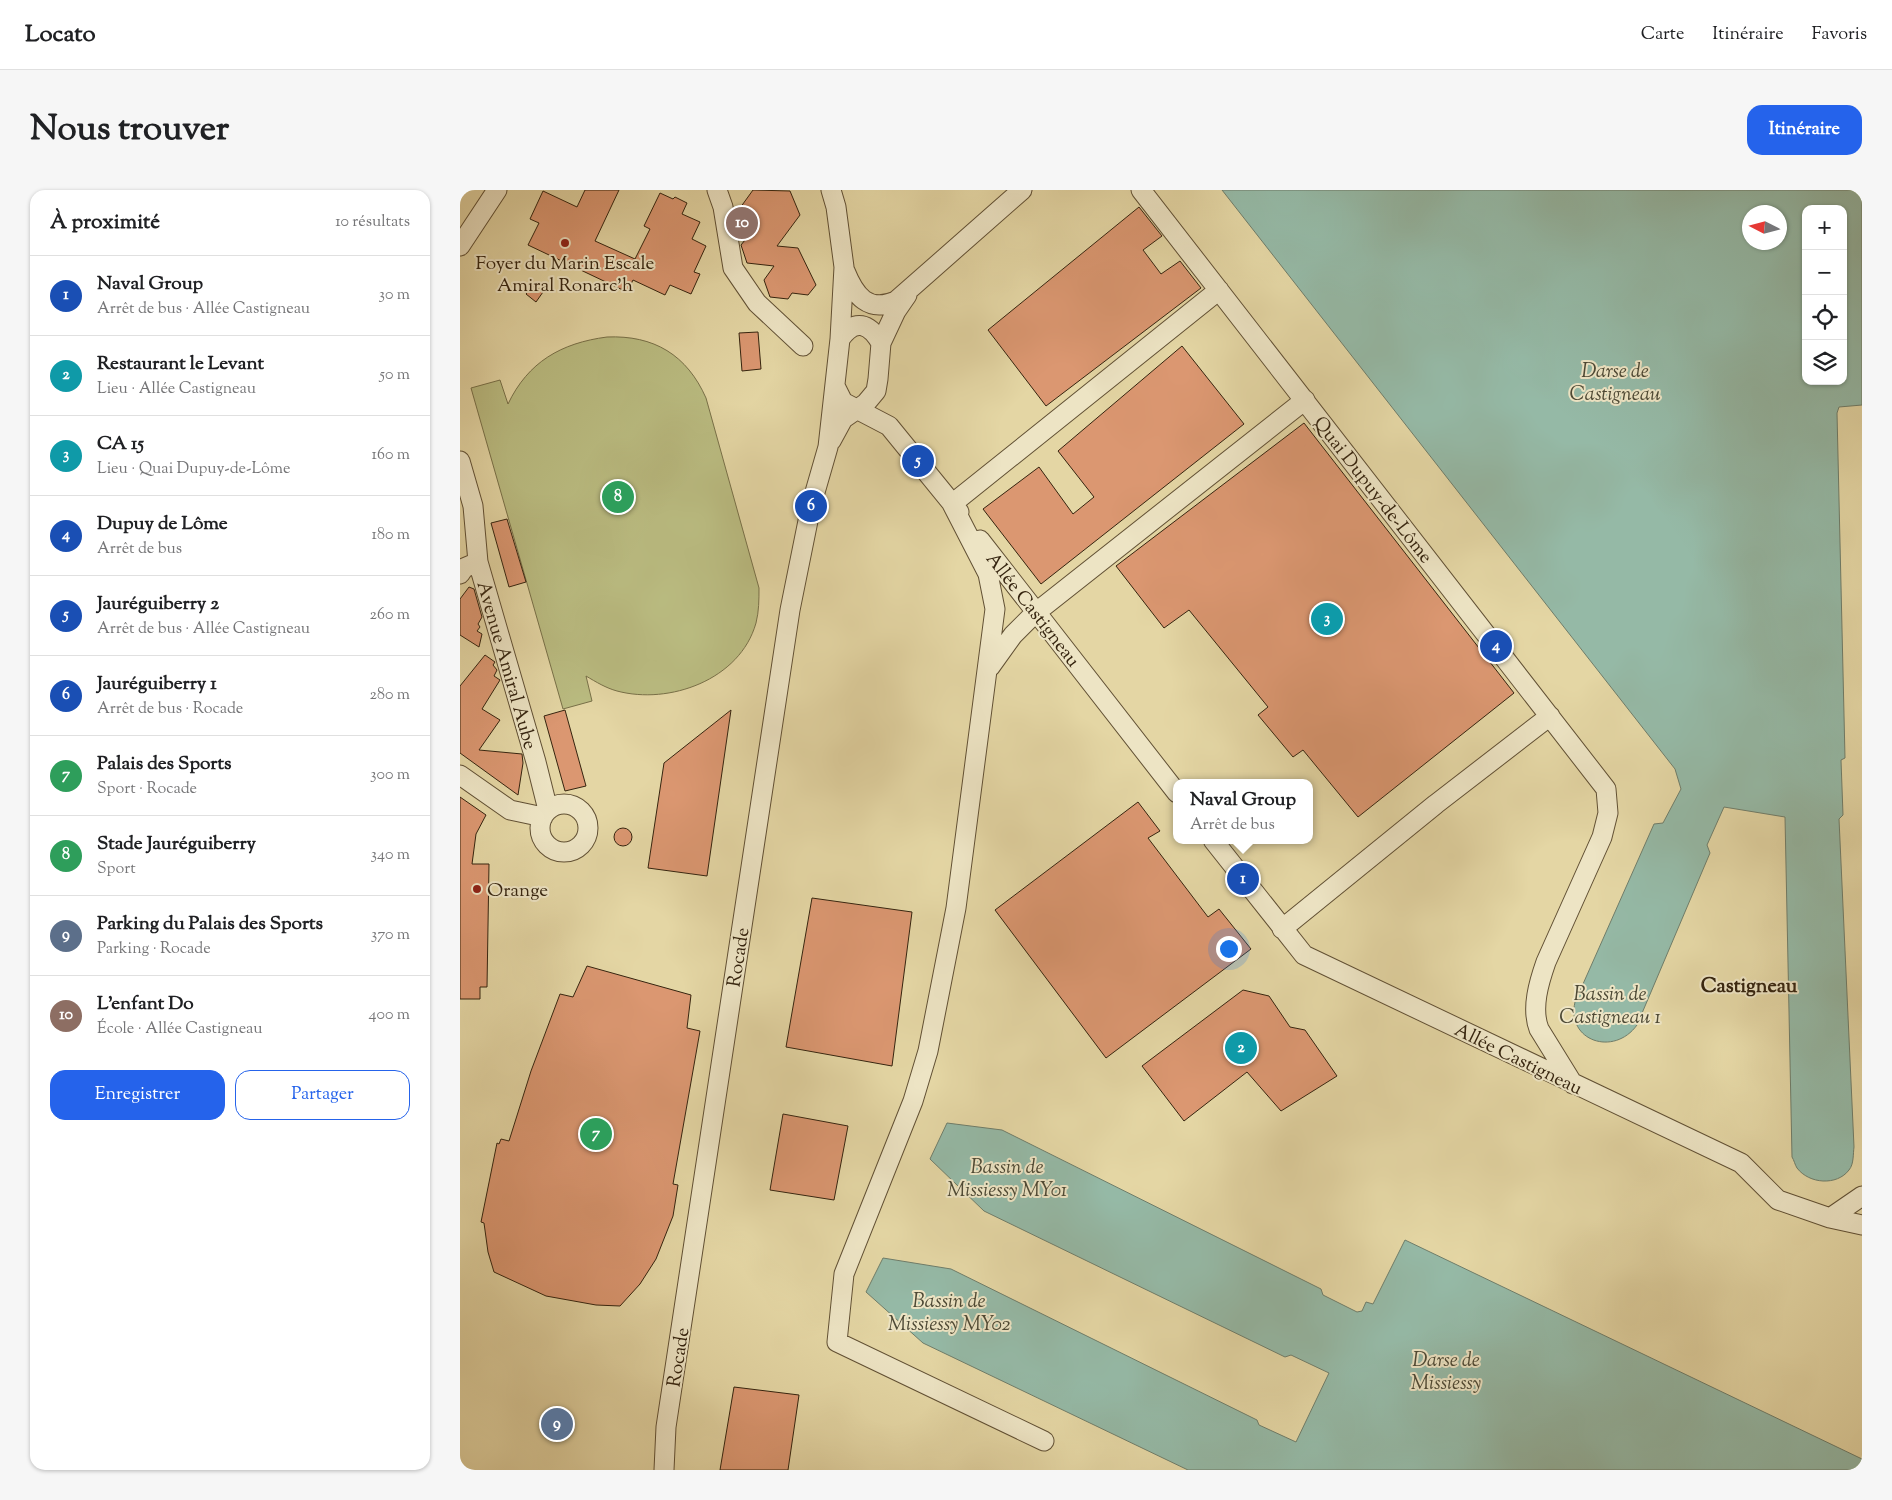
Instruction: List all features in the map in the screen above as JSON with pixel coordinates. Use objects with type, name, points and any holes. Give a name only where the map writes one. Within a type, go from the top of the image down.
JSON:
[{"type":"street","points":[[460,246],[497,190]]},
{"type":"street","points":[[717,190],[723,207],[733,268],[757,303],[803,346]]},
{"type":"street","points":[[828,447],[840,339],[844,267],[832,190]]},
{"type":"street","points":[[844,267],[850,284],[859,297],[868,303],[886,305],[896,301],[908,293],[1022,190]]},
{"type":"street","name":"Quai Dupuy-de-Lôme","points":[[1140,190],[1606,789],[1608,812],[1602,837],[1546,962],[1537,998],[1536,1020],[1539,1029],[1573,1084]]},
{"type":"street","points":[[1044,1441],[837,1342],[844,1274],[913,1101],[928,1051],[956,908],[995,609],[988,574],[952,504],[1219,290]]},
{"type":"street","points":[[828,447],[844,419],[866,403],[876,391],[880,343],[896,311],[908,293]]},
{"type":"street","points":[[840,339],[851,327],[860,325],[867,326],[880,343]]},
{"type":"street","points":[[878,379],[889,426]]},
{"type":"street","points":[[835,386],[843,402],[889,426]]},
{"type":"street","points":[[988,670],[1013,635],[1036,612],[1305,400]]},
{"type":"street","name":"Allée Castigneau","points":[[889,426],[1173,788]]},
{"type":"street","name":"Rocade","points":[[664,1470],[666,1427],[790,610],[811,506],[828,447]]},
{"type":"street","name":"Avenue Amiral Aube","points":[[460,461],[474,506],[478,562],[536,762],[545,814],[510,810],[460,775]]},
{"type":"street","points":[[460,574],[464,568],[478,562]]},
{"type":"street","points":[[1282,928],[1550,716]]},
{"type":"street","name":"Allée Castigneau","points":[[1216,844],[1304,955],[1741,1163],[1778,1200],[1830,1218],[1862,1225]]},
{"type":"street","points":[[1830,1218],[1862,1196]]},
{"type":"green space","points":[[607,337],[624,337],[654,344],[679,359],[698,383],[706,398],[759,588],[758,610],[756,623],[748,643],[735,660],[719,673],[700,684],[680,691],[637,694],[613,690],[586,676],[592,701],[563,709],[471,388],[500,380],[508,404],[525,377],[548,357],[575,344]]},
{"type":"water","name":"Darse de Castigneau","points":[[1222,190],[1862,190],[1862,405],[1839,407],[1837,413],[1845,758],[1841,760],[1843,815],[1839,819],[1854,1147],[1851,1168],[1838,1179],[1823,1181],[1808,1177],[1797,1168],[1792,1157],[1785,817],[1724,807],[1707,845],[1710,853],[1637,1025],[1627,1035],[1605,1042],[1594,1040],[1585,1035],[1578,1027],[1574,1015],[1575,1002],[1654,824],[1663,823],[1681,789],[1675,769]]},
{"type":"water","name":"Darse de Missiessy","points":[[947,1123],[1002,1130],[1321,1289],[1323,1295],[1357,1312],[1362,1311],[1366,1302],[1373,1304],[1405,1240],[1862,1459],[1862,1470],[1188,1470],[923,1343],[866,1292],[883,1258],[951,1269],[1257,1420],[1259,1425],[1296,1442],[1329,1373],[1291,1355],[1285,1357],[984,1211],[930,1159]]},
{"type":"building","name":"Foyer du Marin Escale Amiral Ronarc'h","points":[[585,190],[619,190],[595,241],[635,259],[650,229],[644,226],[660,193],[687,203],[682,214],[700,222],[692,239],[706,246],[694,272],[700,274],[691,294],[670,285],[665,295],[633,280],[627,292],[528,245],[539,223],[530,219],[543,191],[577,207]]},
{"type":"building","points":[[753,190],[790,191],[800,215],[777,246],[798,248],[816,285],[808,295],[792,293],[788,299],[770,297],[764,280],[774,266],[747,263],[741,245],[745,240],[738,223],[743,216],[740,208]]},
{"type":"building","points":[[1139,207],[1162,236],[1143,250],[1161,274],[1180,261],[1201,288],[1046,406],[988,330]]},
{"type":"building","points":[[534,285],[543,292],[536,302],[526,294]]},
{"type":"building","points":[[758,332],[761,369],[742,371],[739,333]]},
{"type":"building","points":[[1182,346],[1244,424],[1041,584],[983,509],[1039,467],[1073,514],[1094,497],[1058,451]]},
{"type":"building","points":[[1304,423],[1514,693],[1358,817],[1303,750],[1293,757],[1258,715],[1268,707],[1189,610],[1164,628],[1116,566]]},
{"type":"building","points":[[507,519],[526,582],[509,587],[491,523]]},
{"type":"building","points":[[469,587],[474,589],[482,617],[477,631],[482,634],[479,647],[460,635],[460,599]]},
{"type":"building","points":[[485,655],[495,662],[493,665],[497,670],[494,676],[500,680],[482,709],[500,720],[479,750],[522,754],[523,763],[518,795],[460,753],[460,686]]},
{"type":"building","points":[[565,710],[586,786],[565,791],[544,716]]},
{"type":"building","points":[[731,710],[707,876],[648,868],[664,763]]},
{"type":"building","points":[[460,797],[486,815],[476,834],[472,864],[489,864],[487,987],[480,987],[480,999],[460,999]]},
{"type":"building","points":[[1138,802],[1160,831],[1148,838],[1208,917],[1219,909],[1251,949],[1106,1058],[995,910]]},
{"type":"building","points":[[623,828],[629,831],[632,837],[629,843],[623,846],[617,843],[614,837],[617,831]]},
{"type":"building","points":[[812,898],[912,912],[892,1066],[786,1047]]},
{"type":"building","points":[[587,966],[691,995],[687,1028],[700,1031],[673,1184],[678,1185],[673,1216],[656,1259],[640,1284],[620,1306],[596,1305],[546,1296],[494,1272],[488,1252],[484,1223],[481,1222],[497,1143],[499,1144],[501,1139],[509,1141],[531,1071],[560,994],[573,997]]},
{"type":"building","points":[[1243,990],[1269,996],[1290,1027],[1305,1030],[1337,1076],[1281,1111],[1247,1072],[1184,1121],[1142,1066]]},
{"type":"building","points":[[783,1114],[848,1126],[834,1200],[770,1190]]},
{"type":"building","points":[[734,1387],[799,1395],[788,1470],[720,1470]]},
{"type":"place","name":"L'enfant Do","points":[[742,223]]},
{"type":"place","name":"Foyer du Marin Escale Amiral Ronarc'h","points":[[565,243]]},
{"type":"place","name":"Jauréguiberry 2","points":[[918,461]]},
{"type":"place","name":"Stade Jauréguiberry","points":[[618,497]]},
{"type":"place","name":"Jauréguiberry 1","points":[[811,506]]},
{"type":"place","name":"CA 15","points":[[1327,619]]},
{"type":"place","name":"Dupuy de Lôme","points":[[1496,646]]},
{"type":"place","name":"Naval Group","points":[[1243,879]]},
{"type":"place","name":"Orange","points":[[477,889]]},
{"type":"place","name":"Restaurant le Levant","points":[[1241,1048]]},
{"type":"place","name":"Palais des Sports","points":[[596,1134]]},
{"type":"place","name":"Parking du Palais des Sports","points":[[557,1424]]},
{"type":"district","name":"Castigneau","points":[[1749,985]]},
{"type":"water label","name":"Bassin de Castigneau 1","points":[[1610,1004]]},
{"type":"water label","name":"Bassin de Missiessy MY01","points":[[1007,1178]]},
{"type":"water label","name":"Bassin de Missiessy MY02","points":[[949,1312]]}]
